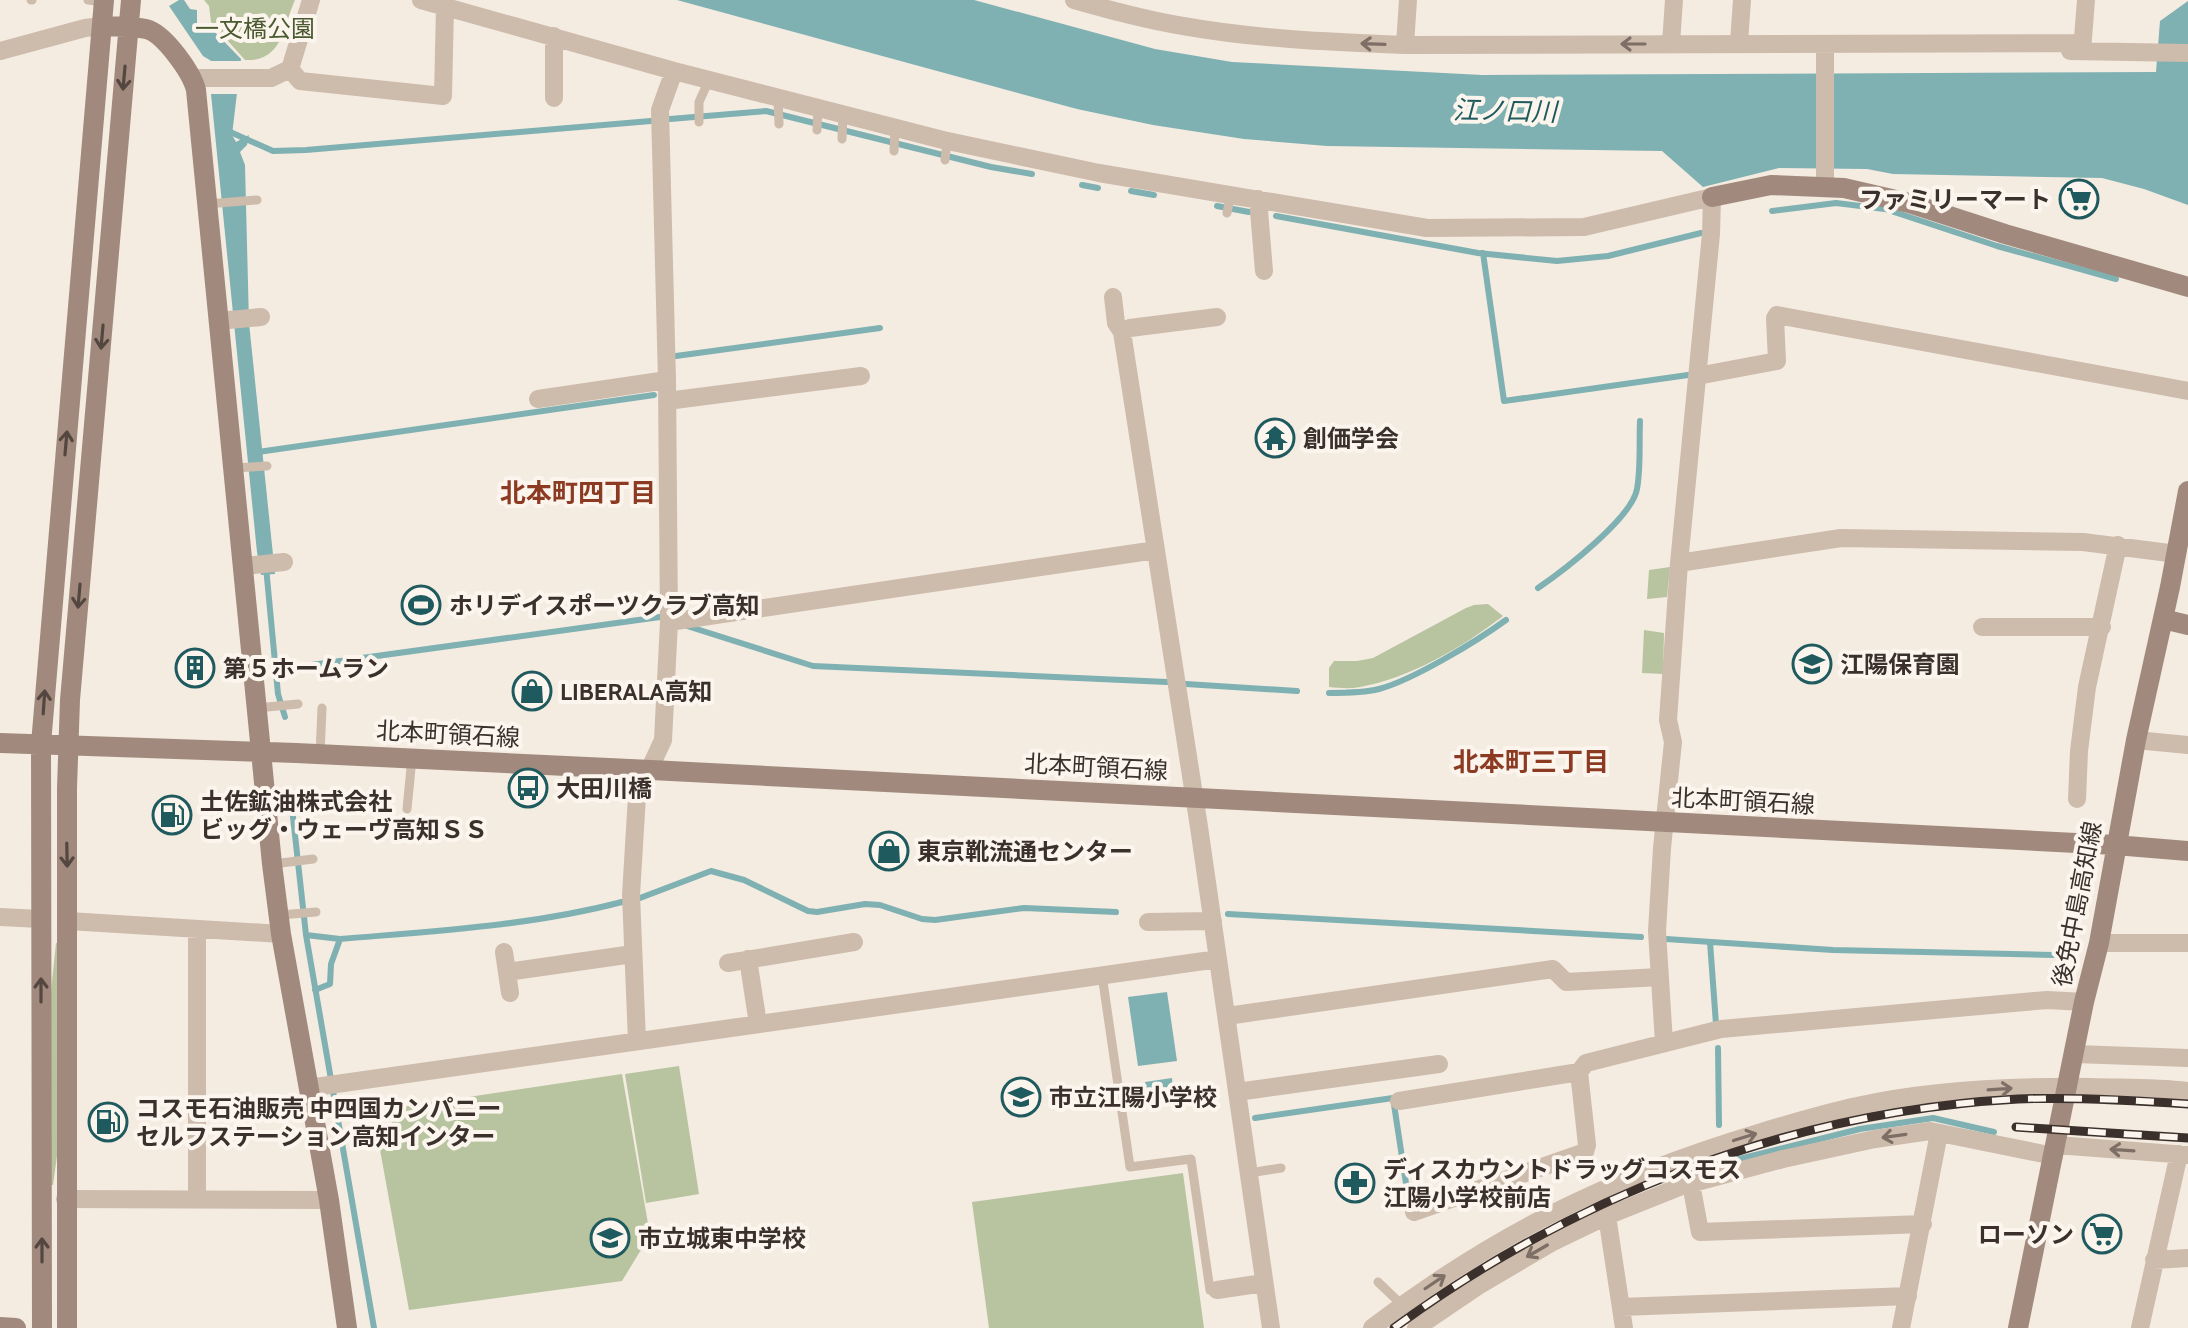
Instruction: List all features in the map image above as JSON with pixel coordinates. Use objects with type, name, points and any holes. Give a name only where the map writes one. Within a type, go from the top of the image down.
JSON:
[{"type":"street","points":[[67,1328],[68,744],[131,0]]},
{"type":"street","points":[[202,79],[271,78],[290,69],[311,0]]},
{"type":"street","points":[[421,0],[674,71],[895,128],[1229,204],[1258,199],[1427,228],[1584,227],[1771,185],[1825,179],[2188,287]]},
{"type":"street","points":[[1074,0],[1145,19],[1216,32],[1294,40],[1405,45],[1739,43],[2082,47],[2188,53]]},
{"type":"street","points":[[1405,45],[1408,0]]},
{"type":"street","points":[[1671,44],[1674,0]]},
{"type":"street","points":[[1742,0],[1739,43],[1744,50],[1760,53],[1826,59],[2082,47]]},
{"type":"street","points":[[2082,47],[2086,0]]},
{"type":"street","points":[[42,1328],[41,744],[102,26],[99,1]]},
{"type":"street","points":[[290,69],[300,81],[443,96],[445,7]]},
{"type":"street","points":[[0,51],[85,28],[149,29],[202,79],[264,707],[261,752],[280,863],[285,921],[326,1085],[329,1200],[347,1328]]},
{"type":"street","points":[[554,36],[554,98]]},
{"type":"street","points":[[1825,179],[1826,59]]},
{"type":"street","points":[[637,1041],[631,895],[637,796],[663,740],[669,622],[660,110],[674,71]]},
{"type":"street","points":[[1664,1043],[1657,931],[1673,742],[1668,720],[1712,197]]},
{"type":"street","points":[[1258,199],[1264,271]]},
{"type":"street","points":[[1113,297],[1116,323],[1122,332],[1213,921],[1271,1328]]},
{"type":"street","points":[[1697,376],[1777,361],[1777,315],[2188,391]]},
{"type":"street","points":[[224,320],[261,317]]},
{"type":"street","points":[[1122,332],[1130,328],[1217,317]]},
{"type":"street","points":[[667,401],[861,376]]},
{"type":"street","points":[[538,399],[667,380]]},
{"type":"street","name":"後免中島高知線","points":[[2018,1328],[2084,1002],[2099,943],[2115,845],[2188,491]]},
{"type":"street","points":[[1679,563],[1841,538],[2118,545],[2177,554]]},
{"type":"street","points":[[2077,799],[2087,687],[2118,545]]},
{"type":"street","points":[[669,622],[1156,550]]},
{"type":"street","points":[[250,565],[284,562]]},
{"type":"street","points":[[2163,619],[2188,625]]},
{"type":"street","points":[[1982,627],[2102,627]]},
{"type":"street","points":[[2136,740],[2188,745]]},
{"type":"street","name":"北本町領石線","points":[[0,743],[412,758],[2188,851]]},
{"type":"street","points":[[0,917],[40,919]]},
{"type":"street","points":[[68,921],[197,931],[285,921]]},
{"type":"street","points":[[1148,922],[1213,921]]},
{"type":"street","points":[[197,931],[197,1199]]},
{"type":"street","points":[[728,963],[854,942]]},
{"type":"street","points":[[2099,943],[2188,943]]},
{"type":"street","points":[[504,952],[510,993]]},
{"type":"street","points":[[507,972],[633,954]]},
{"type":"street","points":[[748,959],[758,1024]]},
{"type":"street","points":[[326,1085],[1218,959]]},
{"type":"street","points":[[1227,1016],[1553,969],[1566,982],[1660,977]]},
{"type":"street","points":[[1399,1101],[1579,1072],[1586,1063],[1721,1029],[2047,1000],[2084,1002]]},
{"type":"street","points":[[2075,1054],[2188,1058]]},
{"type":"street","points":[[1237,1092],[1439,1064]]},
{"type":"street","points":[[1414,1212],[1585,1152],[1587,1145],[1579,1072]]},
{"type":"street","points":[[1372,1328],[1477,1254],[1593,1193],[1687,1154],[1858,1105],[1963,1091],[2068,1087],[2188,1091]]},
{"type":"street","points":[[1416,1328],[1539,1250],[1607,1216],[1691,1184],[1783,1159],[1875,1139],[1930,1131],[2055,1150],[2183,1155],[2154,1260],[2140,1328]]},
{"type":"street","points":[[1901,1328],[1939,1133]]},
{"type":"street","points":[[1691,1184],[1700,1232],[1923,1224]]},
{"type":"street","points":[[1593,1193],[1607,1216],[1624,1328]]},
{"type":"street","points":[[65,1199],[329,1200]]},
{"type":"street","points":[[2154,1260],[2188,1258]]},
{"type":"street","points":[[1217,1290],[1264,1283]]},
{"type":"street","points":[[1621,1307],[1908,1296]]},
{"type":"street","points":[[0,1327],[16,1328]]},
{"type":"lane","points":[[699,122],[701,95],[709,80]]},
{"type":"lane","points":[[778,98],[779,124]]},
{"type":"lane","points":[[817,130],[818,108]]},
{"type":"lane","points":[[842,139],[843,114]]},
{"type":"lane","points":[[894,151],[895,128]]},
{"type":"lane","points":[[945,160],[947,141]]},
{"type":"lane","points":[[213,204],[257,200]]},
{"type":"lane","points":[[239,468],[267,466]]},
{"type":"lane","points":[[264,707],[298,704]]},
{"type":"lane","points":[[320,754],[322,708]]},
{"type":"lane","points":[[407,809],[412,758]]},
{"type":"lane","points":[[280,863],[313,859]]},
{"type":"lane","points":[[285,921],[316,912]]},
{"type":"lane","points":[[1102,975],[1130,1167],[1191,1159],[1210,1290],[1217,1290]]},
{"type":"lane","points":[[1249,1173],[1281,1168]]},
{"type":"lane","points":[[1378,1282],[1402,1305]]},
{"type":"green space","name":"一文橋公園","points":[[204,0],[295,0],[274,49],[258,59],[245,60],[211,22],[209,6]]},
{"type":"green space","points":[[1670,567],[1667,597],[1647,599],[1649,570]]},
{"type":"green space","points":[[1488,604],[1503,616],[1435,660],[1379,683],[1352,688],[1329,687],[1329,668],[1334,661],[1373,658],[1466,608]]},
{"type":"green space","points":[[1644,630],[1664,633],[1663,674],[1642,673]]},
{"type":"green space","points":[[56,943],[59,943],[60,1134],[51,1185],[50,1001]]},
{"type":"green space","points":[[679,1066],[699,1194],[646,1203],[625,1074]]},
{"type":"green space","points":[[622,1074],[650,1235],[622,1281],[409,1310],[379,1144],[401,1107]]},
{"type":"green space","points":[[1183,1173],[1204,1328],[989,1328],[972,1202]]},
{"type":"water","points":[[184,0],[190,9],[197,10],[197,23],[207,24],[241,59],[232,135],[236,142],[249,135],[247,145],[240,152],[245,165],[249,323],[275,574],[261,575],[257,552],[211,94],[213,62],[203,56],[169,6]]},
{"type":"water","name":"江ノ口川","points":[[677,0],[974,0],[1155,49],[1232,62],[1482,75],[2156,72],[2160,21],[2188,1],[2188,205],[2102,178],[1893,174],[1867,169],[1779,168],[1703,187],[1662,151],[1327,146],[1244,139],[1077,109]]},
{"type":"water","points":[[1167,992],[1177,1061],[1138,1066],[1128,997]]},
{"type":"water","points":[[1172,1078],[1173,1092],[1146,1095],[1145,1082]]},
{"type":"pier","points":[[211,61],[244,61],[240,94],[210,94]]},
{"type":"waterway","points":[[670,119],[766,111],[991,167],[1032,174]]},
{"type":"waterway","points":[[228,131],[273,151],[651,121]]},
{"type":"waterway","points":[[1082,185],[1098,188]]},
{"type":"waterway","points":[[1131,191],[1154,195]]},
{"type":"waterway","points":[[1772,211],[1836,203],[1885,209],[1997,246],[2116,279]]},
{"type":"waterway","points":[[1217,206],[1249,212]]},
{"type":"waterway","points":[[1276,216],[1478,253],[1557,261],[1608,256],[1701,233]]},
{"type":"waterway","points":[[1483,253],[1504,401],[1688,375]]},
{"type":"waterway","points":[[676,356],[880,328]]},
{"type":"waterway","points":[[258,452],[654,395]]},
{"type":"waterway","points":[[1538,588],[1595,543],[1632,501],[1638,481],[1640,421]]},
{"type":"waterway","points":[[266,567],[278,694],[285,717]]},
{"type":"waterway","points":[[275,670],[660,617]]},
{"type":"waterway","points":[[1329,693],[1367,691],[1393,684],[1444,659],[1506,620]]},
{"type":"waterway","points":[[687,626],[813,666],[1167,682]]},
{"type":"waterway","points":[[1186,684],[1297,691]]},
{"type":"waterway","points":[[291,799],[306,935],[374,1328]]},
{"type":"waterway","points":[[640,898],[711,871],[744,880],[808,911],[817,912],[865,904],[935,920],[1024,908],[1116,912]]},
{"type":"waterway","points":[[315,990],[330,984],[331,964],[340,939],[517,922],[622,902]]},
{"type":"waterway","points":[[1228,914],[1641,937]]},
{"type":"waterway","points":[[306,935],[340,939]]},
{"type":"waterway","points":[[1666,939],[1833,950],[2053,955]]},
{"type":"waterway","points":[[1710,942],[1716,1024]]},
{"type":"waterway","points":[[1718,1048],[1719,1125]]},
{"type":"waterway","points":[[1255,1118],[1393,1098],[1409,1203]]},
{"type":"waterway","points":[[1723,1163],[1860,1129],[1933,1118],[1994,1132]]},
{"type":"railway","points":[[1394,1328],[1464,1280],[1536,1238],[1611,1200],[1689,1168],[1769,1142],[1851,1121],[1934,1107],[2018,1099],[2103,1099],[2188,1104]]},
{"type":"railway","points":[[2016,1127],[2188,1138]]},
{"type":"place","name":"ファミリーマート","points":[[2079,199]]},
{"type":"place","name":"創価学会","points":[[1275,438]]},
{"type":"place","name":"ホリデイスポーツクラブ高知","points":[[421,605]]},
{"type":"place","name":"江陽保育園","points":[[1812,664]]},
{"type":"place","name":"第５ホームラン","points":[[195,668]]},
{"type":"place","name":"LIBERALA高知","points":[[532,691]]},
{"type":"place","name":"大田川橋","points":[[528,788]]},
{"type":"place","name":"土佐鉱油株式会社 ビッグ・ウェーヴ高知ＳＳ","points":[[172,815]]},
{"type":"place","name":"東京靴流通センター","points":[[889,851]]},
{"type":"place","name":"市立江陽小学校","points":[[1021,1097]]},
{"type":"place","name":"コスモ石油販売 中四国カンパニー セルフステーション高知インター","points":[[108,1122]]},
{"type":"place","name":"ディスカウントドラッグコスモス 江陽小学校前店","points":[[1355,1183]]},
{"type":"place","name":"ローソン","points":[[2102,1234]]},
{"type":"place","name":"市立城東中学校","points":[[610,1238]]},
{"type":"district","name":"北本町四丁目","points":[[578,493]]},
{"type":"district","name":"北本町三丁目","points":[[1531,762]]}]
